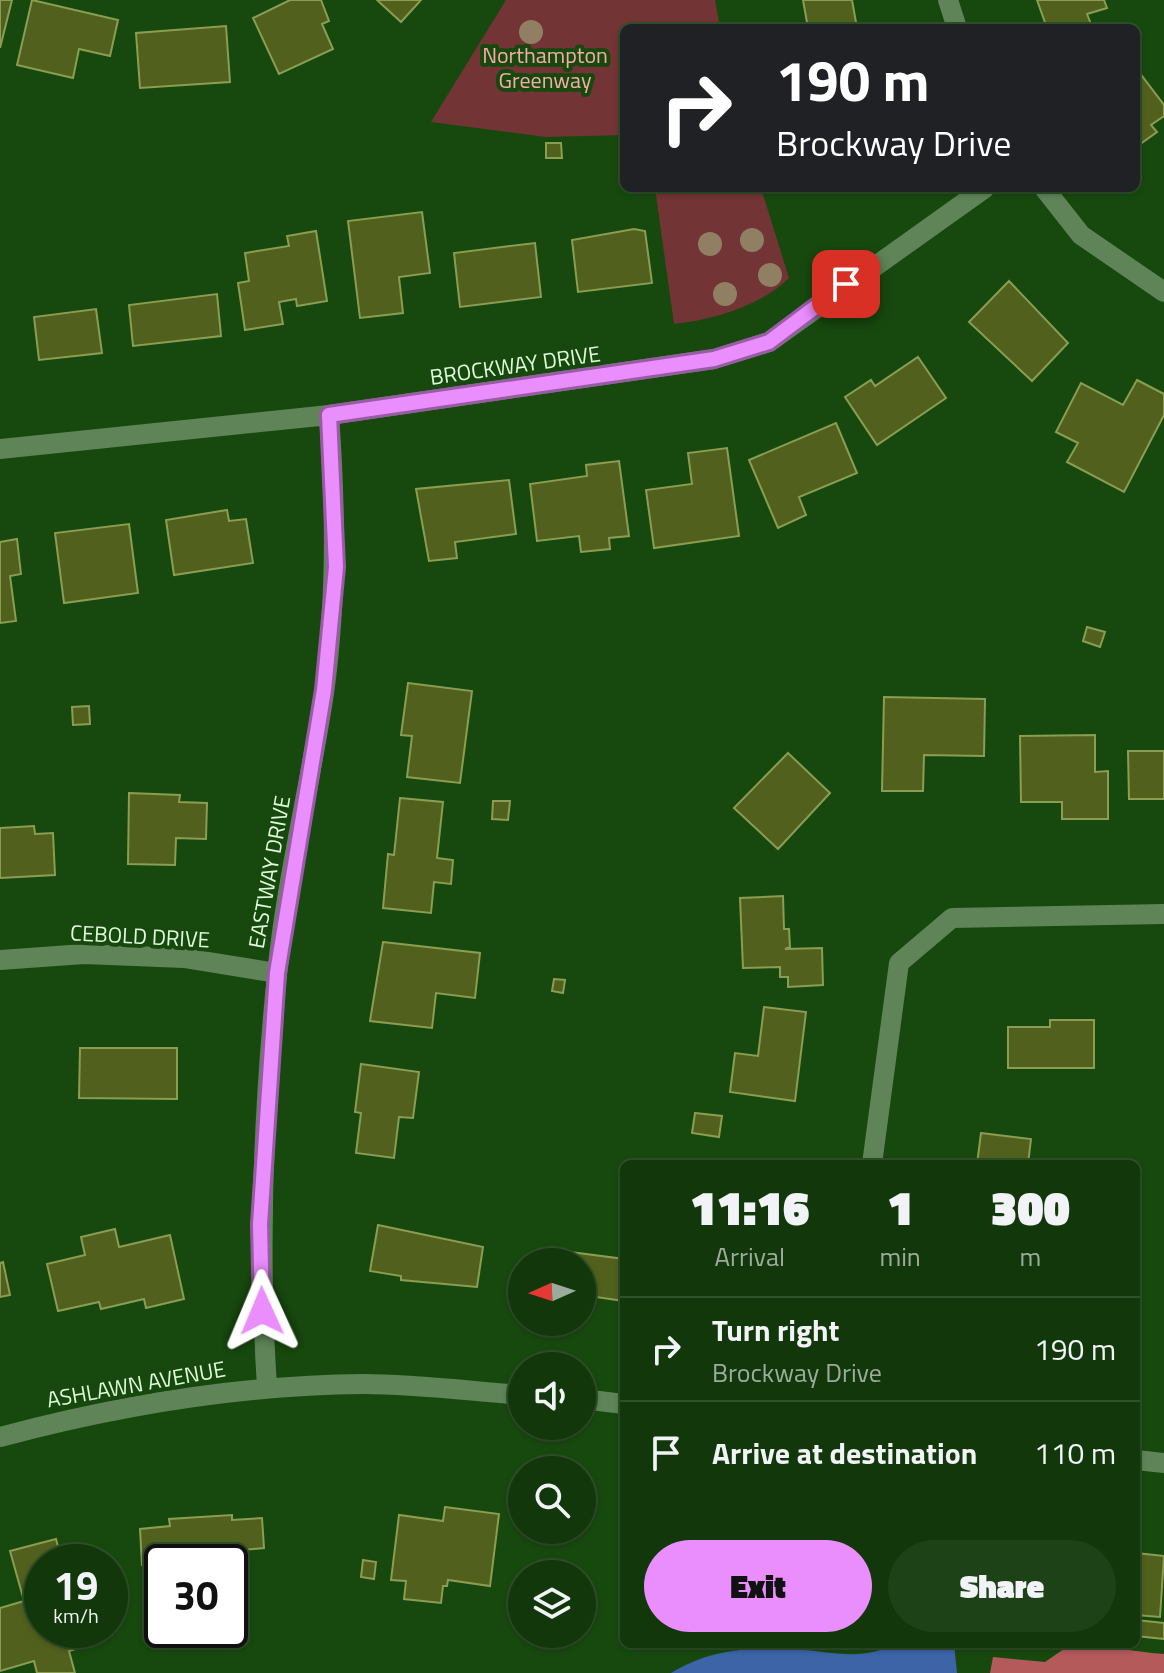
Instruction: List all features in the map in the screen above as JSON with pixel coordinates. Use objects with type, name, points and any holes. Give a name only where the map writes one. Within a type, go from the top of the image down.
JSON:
[{"type":"street","points":[[948,0],[956,24]]},
{"type":"street","name":"BROCKWAY DRIVE","points":[[0,449],[329,415],[650,371],[714,359],[769,342],[979,192]]},
{"type":"street","points":[[1047,192],[1081,235],[1164,292]]},
{"type":"street","name":"EASTWAY DRIVE","points":[[267,1387],[260,1224],[277,973],[324,690],[330,629],[336,553],[329,415]]},
{"type":"street","points":[[873,1160],[899,963],[952,918],[1164,914]]},
{"type":"street","name":"CEBOLD DRIVE","points":[[0,960],[84,954],[184,958],[277,973]]},
{"type":"street","name":"ASHLAWN AVENUE","points":[[0,1437],[85,1414],[177,1397],[267,1387],[366,1384],[508,1394]]},
{"type":"street","points":[[596,1401],[620,1404]]},
{"type":"street","points":[[1140,1460],[1164,1463]]},
{"type":"green space","name":"Northampton Greenway","points":[[506,0],[715,0],[719,24],[620,24],[620,135],[546,137],[431,122]]},
{"type":"green space","points":[[656,192],[762,192],[789,278],[765,296],[735,310],[674,324]]},
{"type":"shaded area","points":[[1065,1648],[1118,1648],[1164,1654],[1164,1673],[990,1673],[993,1657],[1045,1662]]},
{"type":"water","points":[[954,1648],[957,1673],[671,1673],[703,1658],[751,1649],[861,1654],[883,1649]]},
{"type":"building","points":[[0,0],[12,0],[0,48]]},
{"type":"building","points":[[32,0],[118,20],[110,56],[79,49],[73,78],[17,65]]},
{"type":"building","points":[[290,0],[321,0],[329,21],[322,24],[333,49],[279,74],[253,18]]},
{"type":"building","points":[[377,0],[421,0],[401,22]]},
{"type":"building","points":[[803,0],[852,0],[856,24],[807,24]]},
{"type":"building","points":[[1037,0],[1104,0],[1107,8],[1087,14],[1091,24],[1046,24]]},
{"type":"building","points":[[226,26],[230,82],[140,88],[136,33]]},
{"type":"building","points":[[1140,73],[1164,105],[1164,116],[1151,125],[1157,132],[1140,144]]},
{"type":"building","points":[[546,143],[561,143],[562,158],[546,158]]},
{"type":"building","points":[[422,212],[430,273],[399,277],[403,313],[360,318],[348,221]]},
{"type":"building","points":[[634,229],[645,231],[652,283],[578,292],[572,240]]},
{"type":"building","points":[[316,231],[327,301],[297,306],[296,299],[279,302],[283,324],[245,330],[238,283],[249,281],[245,253],[289,246],[287,236]]},
{"type":"building","points":[[535,243],[541,297],[460,307],[454,253]]},
{"type":"building","points":[[1009,281],[1068,343],[1032,381],[969,322]]},
{"type":"building","points":[[217,294],[221,336],[133,346],[129,305]]},
{"type":"building","points":[[96,309],[102,353],[39,360],[34,317]]},
{"type":"building","points":[[918,357],[946,398],[877,445],[845,397],[871,380],[875,386]]},
{"type":"building","points":[[1137,380],[1164,394],[1164,415],[1124,492],[1067,462],[1078,443],[1056,432],[1081,383],[1123,405]]},
{"type":"building","points":[[836,423],[857,473],[799,497],[806,515],[778,528],[749,460]]},
{"type":"building","points":[[727,448],[739,536],[654,548],[646,490],[692,484],[688,453]]},
{"type":"building","points":[[619,461],[629,536],[609,538],[610,549],[581,552],[579,536],[537,541],[530,484],[587,476],[586,465]]},
{"type":"building","points":[[509,480],[516,534],[455,542],[457,558],[429,561],[416,489]]},
{"type":"building","points":[[227,510],[229,521],[246,519],[253,563],[174,575],[166,520]]},
{"type":"building","points":[[129,524],[138,593],[64,603],[55,533]]},
{"type":"building","points":[[17,539],[21,574],[10,576],[16,621],[0,623],[0,542]]},
{"type":"building","points":[[1087,627],[1105,632],[1100,647],[1083,641]]},
{"type":"building","points":[[408,683],[472,691],[460,783],[407,777],[412,736],[401,735]]},
{"type":"building","points":[[884,697],[985,699],[984,756],[924,755],[923,791],[882,791]]},
{"type":"building","points":[[89,706],[90,724],[73,725],[72,707]]},
{"type":"building","points":[[1095,735],[1095,772],[1108,771],[1108,819],[1062,819],[1062,802],[1021,802],[1020,736]]},
{"type":"building","points":[[1128,751],[1164,751],[1164,799],[1129,799]]},
{"type":"building","points":[[788,753],[830,793],[778,849],[734,808]]},
{"type":"building","points":[[129,793],[180,795],[179,802],[207,803],[206,839],[176,838],[175,865],[128,864]]},
{"type":"building","points":[[400,798],[443,802],[437,858],[453,860],[451,884],[434,882],[431,913],[383,908],[388,854],[394,855]]},
{"type":"building","points":[[493,801],[510,801],[508,820],[492,819]]},
{"type":"building","points":[[34,826],[35,834],[53,833],[55,875],[0,878],[0,828]]},
{"type":"building","points":[[783,896],[784,929],[789,929],[790,947],[785,949],[822,948],[823,985],[788,987],[788,977],[780,977],[780,967],[743,968],[740,898]]},
{"type":"building","points":[[383,942],[480,953],[475,998],[436,993],[432,1028],[370,1021]]},
{"type":"building","points":[[554,979],[565,980],[563,993],[552,991]]},
{"type":"building","points":[[764,1007],[806,1012],[795,1101],[730,1092],[735,1053],[758,1056]]},
{"type":"building","points":[[1050,1020],[1094,1020],[1094,1068],[1008,1068],[1008,1027],[1050,1027]]},
{"type":"building","points":[[80,1048],[177,1048],[177,1099],[79,1098]]},
{"type":"building","points":[[361,1064],[419,1072],[413,1118],[399,1117],[394,1158],[356,1153],[361,1113],[355,1112]]},
{"type":"building","points":[[695,1113],[722,1116],[719,1137],[692,1133]]},
{"type":"building","points":[[981,1133],[1031,1139],[1028,1160],[978,1160]]},
{"type":"building","points":[[378,1225],[483,1247],[477,1287],[401,1280],[401,1276],[370,1271]]},
{"type":"building","points":[[115,1229],[119,1247],[170,1235],[184,1299],[146,1308],[144,1299],[101,1309],[99,1302],[58,1311],[47,1264],[85,1255],[81,1237]]},
{"type":"building","points":[[596,1255],[620,1258],[620,1300],[596,1297]]},
{"type":"building","points":[[3,1262],[10,1295],[0,1297],[0,1263]]},
{"type":"building","points":[[445,1507],[499,1514],[490,1586],[448,1580],[447,1586],[443,1586],[441,1603],[404,1599],[406,1581],[391,1580],[399,1515],[443,1521]]},
{"type":"building","points":[[232,1515],[232,1520],[262,1518],[264,1548],[248,1550],[248,1544],[144,1544],[142,1565],[140,1529],[170,1526],[169,1519]]},
{"type":"building","points":[[56,1539],[57,1544],[37,1544]]},
{"type":"building","points":[[24,1547],[24,1601],[10,1551]]},
{"type":"building","points":[[1140,1553],[1164,1556],[1160,1617],[1140,1615]]},
{"type":"building","points":[[363,1560],[376,1562],[374,1579],[361,1577]]},
{"type":"building","points":[[24,1601],[24,1648],[79,1648],[69,1651],[75,1673],[37,1673],[34,1661],[0,1671],[0,1608]]},
{"type":"building","points":[[1140,1620],[1164,1623],[1164,1639],[1140,1636]]},
{"type":"route","points":[[262,1311],[260,1224],[277,973],[324,690],[336,567],[335,486],[329,415],[650,371],[714,359],[769,342],[846,284]]}]
